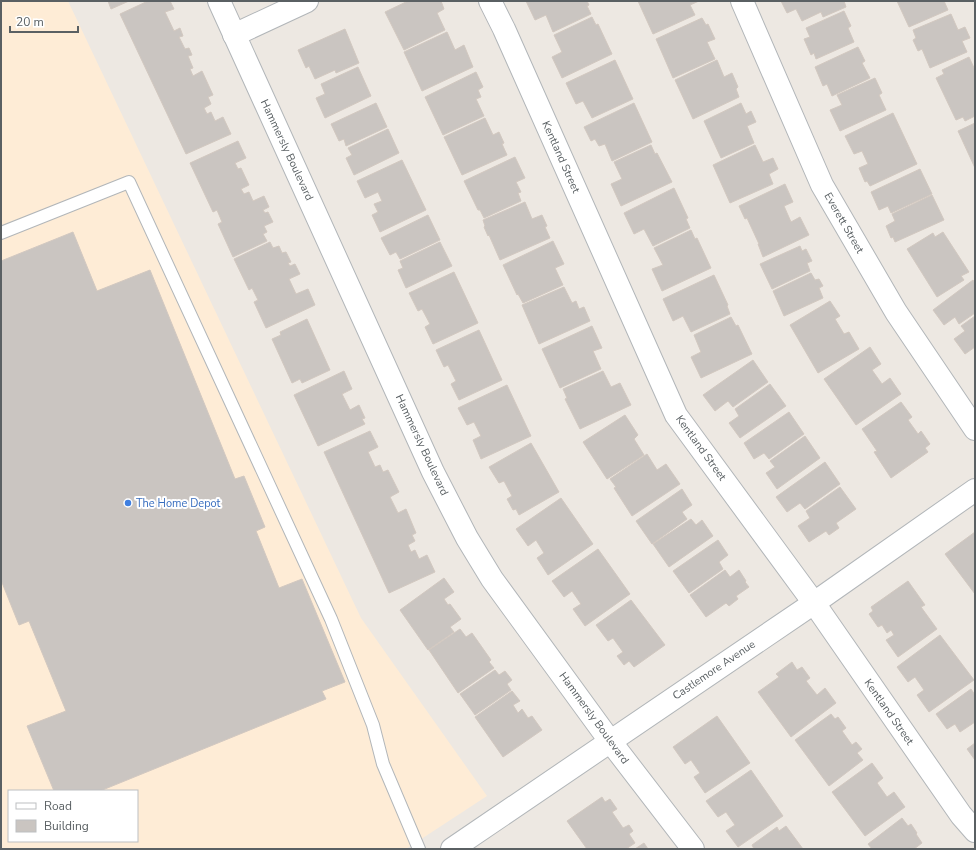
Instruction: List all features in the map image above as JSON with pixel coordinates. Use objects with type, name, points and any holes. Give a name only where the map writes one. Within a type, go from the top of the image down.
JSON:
[{"type":"street","name":"Hammersly Boulevard","points":[[219,1],[433,472],[467,538],[492,579],[610,741],[693,849]]},
{"type":"street","points":[[234,35],[307,1]]},
{"type":"street","name":"Kentland Street","points":[[490,1],[676,415],[814,603],[961,815],[975,831]]},
{"type":"street","name":"Everett Street","points":[[742,1],[822,185],[896,312],[975,430]]},
{"type":"street","name":"Castlemore Avenue","points":[[452,849],[814,603],[975,490]]},
{"type":"lane","points":[[1,233],[128,182],[332,619],[373,725],[382,764],[419,849]]},
{"type":"shaded area","points":[[1,1],[68,1],[361,618],[487,796],[406,849],[1,849]]},
{"type":"building","points":[[108,1],[129,1],[111,9]]},
{"type":"building","points":[[148,1],[170,1],[174,9],[165,12],[174,31],[180,28],[183,36],[179,37],[185,49],[189,48],[192,55],[188,56],[193,68],[190,69],[193,76],[202,71],[213,95],[208,97],[211,104],[204,108],[207,114],[211,112],[215,121],[223,117],[231,134],[186,154],[120,14]]},
{"type":"building","points":[[408,1],[441,1],[444,9],[437,13],[445,30],[404,50],[385,12]]},
{"type":"building","points":[[526,1],[587,1],[589,5],[587,6],[591,14],[553,32],[546,15],[535,20]]},
{"type":"building","points":[[638,1],[699,1],[690,5],[695,15],[653,34]]},
{"type":"building","points":[[781,1],[844,1],[846,7],[823,17],[821,12],[802,21],[796,9],[787,13]]},
{"type":"building","points":[[897,1],[944,1],[948,10],[909,27]]},
{"type":"building","points":[[844,11],[851,26],[848,28],[854,42],[816,59],[814,53],[811,55],[804,39],[810,37],[806,28]]},
{"type":"building","points":[[951,14],[958,30],[965,27],[970,38],[962,41],[967,52],[930,68],[922,49],[918,51],[913,40],[916,38],[913,30]]},
{"type":"building","points":[[592,17],[596,25],[598,24],[612,54],[562,78],[552,57],[562,52],[554,35]]},
{"type":"building","points":[[702,18],[706,25],[708,24],[715,39],[707,42],[715,59],[673,78],[656,39]]},
{"type":"building","points":[[345,29],[359,63],[336,73],[335,70],[315,79],[309,66],[306,68],[298,50]]},
{"type":"building","points":[[447,32],[455,50],[464,45],[473,67],[422,91],[404,52]]},
{"type":"building","points":[[858,47],[865,61],[862,63],[870,78],[832,96],[827,84],[823,86],[815,67]]},
{"type":"building","points":[[969,57],[975,70],[975,116],[965,121],[963,117],[956,120],[936,78],[944,74],[942,70]]},
{"type":"building","points":[[615,60],[633,99],[592,118],[583,101],[576,104],[566,83]]},
{"type":"building","points":[[717,60],[724,77],[732,73],[738,87],[736,89],[739,97],[693,119],[675,80]]},
{"type":"building","points":[[358,67],[371,96],[325,118],[316,98],[325,94],[321,84]]},
{"type":"building","points":[[476,72],[483,87],[478,90],[481,97],[476,99],[484,116],[443,135],[425,97]]},
{"type":"building","points":[[875,78],[882,93],[879,95],[886,110],[840,131],[830,110],[842,105],[837,95]]},
{"type":"building","points":[[376,103],[387,127],[346,146],[344,139],[339,141],[331,124]]},
{"type":"building","points":[[634,103],[652,142],[612,161],[605,144],[599,146],[595,139],[591,141],[584,127]]},
{"type":"building","points":[[741,103],[746,114],[751,111],[756,122],[747,126],[754,143],[721,158],[704,121]]},
{"type":"building","points":[[893,113],[917,164],[870,186],[867,181],[865,182],[859,168],[868,164],[862,151],[854,154],[845,136]]},
{"type":"building","points":[[485,118],[493,135],[499,132],[507,155],[462,175],[444,137]]},
{"type":"building","points":[[975,123],[975,168],[958,131]]},
{"type":"building","points":[[388,129],[399,153],[354,175],[346,158],[352,155],[348,148]]},
{"type":"building","points":[[238,141],[246,158],[235,163],[238,169],[241,168],[249,185],[241,189],[244,194],[249,192],[253,201],[264,196],[269,207],[263,210],[265,213],[268,212],[273,222],[264,226],[267,232],[263,234],[267,241],[233,257],[218,224],[222,222],[217,210],[213,212],[190,163]]},
{"type":"building","points":[[651,145],[655,154],[657,153],[672,182],[621,206],[611,184],[622,179],[614,162]]},
{"type":"building","points":[[755,145],[763,162],[773,158],[778,169],[769,174],[773,184],[730,203],[713,165]]},
{"type":"building","points":[[515,157],[525,178],[516,182],[521,192],[518,193],[521,201],[484,218],[480,210],[478,210],[464,181]]},
{"type":"building","points":[[402,160],[426,210],[380,232],[372,215],[378,212],[374,204],[382,201],[378,192],[365,198],[357,181]]},
{"type":"building","points":[[920,169],[932,194],[891,213],[888,206],[879,210],[871,192]]},
{"type":"building","points":[[785,184],[793,202],[784,206],[791,222],[800,217],[809,235],[763,257],[759,244],[747,218],[745,219],[739,206]]},
{"type":"building","points":[[674,188],[688,218],[686,219],[690,228],[653,246],[644,229],[634,234],[624,213]]},
{"type":"building","points":[[932,195],[944,220],[895,242],[893,237],[891,238],[886,226],[895,221],[892,214]]},
{"type":"building","points":[[525,202],[532,219],[542,215],[550,238],[500,260],[484,227],[483,220]]},
{"type":"building","points":[[428,215],[440,240],[400,259],[396,252],[390,255],[381,238]]},
{"type":"building","points":[[691,230],[695,239],[697,238],[711,268],[662,291],[652,269],[663,265],[654,248]]},
{"type":"building","name":"The Home Depot","points":[[73,232],[97,291],[150,270],[235,479],[244,476],[265,527],[256,531],[279,588],[302,579],[345,682],[322,691],[326,699],[102,790],[54,790],[27,726],[66,711],[29,621],[19,625],[1,580],[1,261]]},
{"type":"building","points":[[943,232],[969,272],[961,276],[964,280],[937,297],[907,249],[933,233],[935,237]]},
{"type":"building","points":[[553,241],[564,264],[555,268],[563,285],[523,303],[518,294],[517,295],[503,265]]},
{"type":"building","points":[[270,242],[273,248],[279,246],[282,253],[286,252],[291,262],[288,263],[290,266],[295,264],[300,274],[289,279],[296,294],[308,289],[315,305],[266,328],[254,302],[258,300],[252,288],[249,290],[234,259]]},
{"type":"building","points":[[440,242],[452,266],[406,288],[398,270],[403,268],[400,261]]},
{"type":"building","points":[[800,246],[802,251],[806,249],[812,261],[807,263],[810,271],[772,289],[760,264]]},
{"type":"building","points":[[454,272],[478,323],[433,344],[425,327],[430,324],[422,309],[418,311],[409,293]]},
{"type":"building","points":[[811,273],[815,280],[819,279],[823,286],[819,288],[823,298],[784,316],[773,291]]},
{"type":"building","points":[[714,275],[728,305],[730,314],[691,332],[683,316],[673,321],[663,299]]},
{"type":"building","points":[[973,280],[975,283],[975,313],[959,324],[955,317],[944,325],[933,310]]},
{"type":"building","points":[[564,287],[572,303],[576,301],[579,309],[584,307],[590,321],[539,344],[522,305]]},
{"type":"building","points":[[830,301],[840,316],[835,319],[844,334],[849,332],[859,349],[818,373],[790,325]]},
{"type":"building","points":[[975,316],[975,347],[965,354],[954,339],[965,331],[961,326]]},
{"type":"building","points":[[731,317],[736,326],[738,325],[752,354],[701,378],[691,357],[701,352],[694,335]]},
{"type":"building","points":[[307,319],[330,370],[302,383],[300,379],[292,383],[272,339],[281,335],[280,332]]},
{"type":"building","points":[[592,326],[602,348],[593,351],[601,369],[560,388],[542,349]]},
{"type":"building","points":[[479,330],[502,380],[459,400],[451,384],[456,381],[448,365],[444,367],[436,350]]},
{"type":"building","points":[[870,347],[881,364],[872,370],[882,384],[890,378],[901,394],[856,425],[824,379]]},
{"type":"building","points":[[753,360],[768,382],[733,407],[728,401],[715,411],[703,395]]},
{"type":"building","points":[[344,371],[352,389],[342,394],[350,410],[359,405],[365,418],[362,419],[365,424],[318,446],[294,395]]},
{"type":"building","points":[[603,371],[611,387],[620,383],[631,405],[580,429],[565,399],[567,398],[563,389]]},
{"type":"building","points":[[770,384],[786,406],[740,438],[729,423],[739,416],[735,409]]},
{"type":"building","points":[[507,385],[531,436],[481,459],[473,440],[481,436],[474,422],[467,425],[458,408]]},
{"type":"building","points":[[901,402],[912,417],[908,420],[918,434],[921,431],[930,444],[925,448],[928,452],[891,478],[874,452],[877,451],[862,429]]},
{"type":"building","points":[[789,412],[804,434],[769,459],[764,453],[754,459],[744,443]]},
{"type":"building","points":[[625,415],[638,435],[634,439],[644,455],[607,479],[583,442]]},
{"type":"building","points":[[370,431],[378,447],[368,452],[375,467],[380,465],[383,472],[388,470],[399,492],[390,497],[398,513],[406,509],[416,533],[412,535],[415,541],[408,545],[411,552],[415,550],[419,559],[427,555],[435,572],[389,593],[324,452]]},
{"type":"building","points":[[805,436],[820,458],[777,489],[766,473],[775,467],[770,461]]},
{"type":"building","points":[[531,443],[559,492],[519,515],[516,509],[513,510],[507,499],[512,496],[504,481],[499,483],[489,467]]},
{"type":"building","points":[[647,454],[657,470],[666,464],[680,484],[632,516],[610,479]]},
{"type":"building","points":[[825,462],[840,484],[805,509],[800,503],[787,512],[776,497]]},
{"type":"building","points":[[840,487],[856,509],[836,523],[839,528],[829,535],[826,531],[809,542],[798,526],[810,518],[806,511]]},
{"type":"building","points":[[682,489],[692,505],[682,512],[687,519],[652,544],[636,521]]},
{"type":"building","points":[[561,498],[593,544],[548,575],[537,558],[544,553],[536,540],[528,546],[516,529]]},
{"type":"building","points":[[691,519],[696,525],[702,520],[713,536],[669,567],[653,544]]},
{"type":"building","points":[[975,532],[975,594],[945,554]]},
{"type":"building","points":[[718,540],[728,555],[719,562],[723,569],[689,593],[673,571]]},
{"type":"building","points":[[598,549],[630,594],[585,626],[573,609],[581,604],[572,591],[564,597],[552,581]]},
{"type":"building","points":[[725,570],[730,577],[739,570],[749,587],[736,596],[738,599],[729,606],[726,603],[706,617],[690,595]]},
{"type":"building","points":[[444,578],[454,592],[444,599],[448,605],[450,604],[461,619],[450,627],[454,632],[428,650],[400,610]]},
{"type":"building","points":[[908,581],[925,605],[921,607],[937,629],[898,657],[886,640],[894,635],[891,630],[887,633],[882,625],[878,627],[869,614],[873,611],[871,607]]},
{"type":"building","points":[[631,600],[665,645],[634,667],[629,661],[624,665],[617,656],[623,652],[613,638],[608,641],[596,625]]},
{"type":"building","points":[[460,629],[466,637],[472,633],[491,660],[489,662],[494,668],[458,693],[429,650]]},
{"type":"building","points":[[940,635],[974,680],[929,712],[917,695],[924,690],[915,677],[908,682],[897,667]]},
{"type":"building","points":[[792,662],[797,670],[802,667],[810,678],[806,681],[817,695],[825,688],[836,703],[791,737],[758,692],[779,677],[776,674]]},
{"type":"building","points":[[495,670],[499,675],[505,671],[512,680],[507,684],[511,690],[475,715],[460,694]]},
{"type":"building","points":[[971,689],[975,695],[975,722],[960,732],[955,724],[947,729],[936,714]]},
{"type":"building","points":[[512,691],[520,701],[513,705],[518,713],[522,709],[528,718],[532,716],[542,730],[503,757],[475,717]]},
{"type":"building","points":[[831,714],[835,719],[838,717],[846,728],[842,731],[852,745],[856,742],[862,749],[857,753],[863,760],[829,786],[795,740]]},
{"type":"building","points":[[717,716],[750,763],[705,793],[694,777],[700,773],[691,760],[685,764],[673,747]]},
{"type":"building","points":[[975,743],[975,760],[967,749]]},
{"type":"building","points":[[872,763],[883,778],[877,783],[887,797],[894,792],[905,807],[865,836],[832,792]]},
{"type":"building","points":[[751,770],[783,816],[738,847],[726,831],[735,825],[726,812],[718,817],[706,801]]},
{"type":"building","points":[[602,797],[605,802],[610,799],[617,809],[612,812],[623,828],[629,825],[633,831],[629,834],[635,843],[626,849],[587,849],[567,821]]},
{"type":"building","points":[[902,818],[908,826],[911,824],[922,843],[914,849],[872,849],[868,844]]},
{"type":"building","points":[[786,826],[803,849],[754,849],[752,845],[777,827],[779,831]]},
{"type":"building","points":[[644,843],[648,849],[635,849]]},
{"type":"place","name":"The Home Depot","points":[[128,503]]}]
